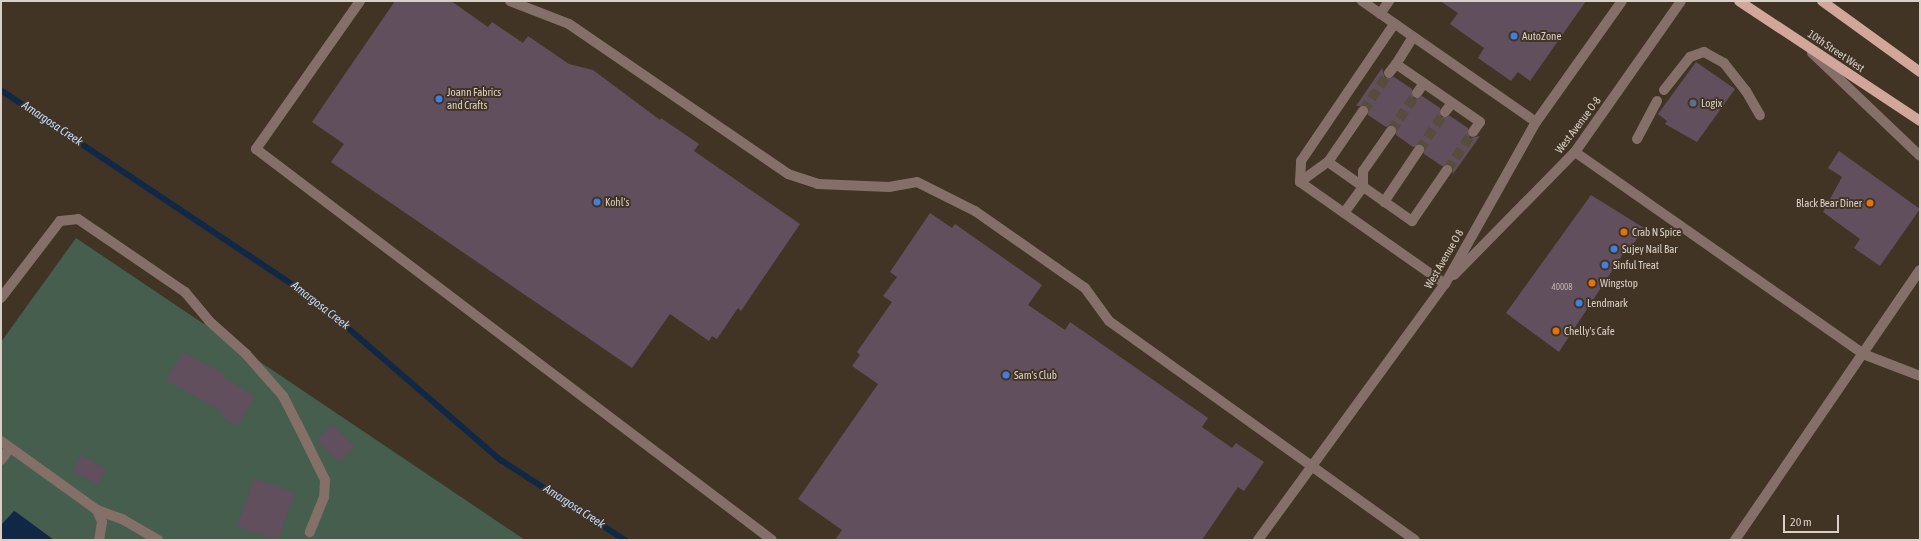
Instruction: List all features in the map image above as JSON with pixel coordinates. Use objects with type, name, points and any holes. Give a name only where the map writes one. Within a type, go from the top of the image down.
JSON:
[{"type":"main road","name":"10th Street West","points":[[1739,1],[1920,122]]},
{"type":"main road","points":[[1822,1],[1920,72]]},
{"type":"street","points":[[360,1],[256,149],[772,540]]},
{"type":"street","points":[[510,1],[569,24],[788,174],[818,184],[889,187],[918,182],[975,211],[1085,288],[1109,321],[1415,540]]},
{"type":"street","points":[[1362,1],[1536,122]]},
{"type":"street","points":[[1380,14],[1389,1]]},
{"type":"street","name":"West Avenue O 8","points":[[1258,540],[1445,284],[1536,122],[1622,1]]},
{"type":"street","name":"West Avenue O-8","points":[[1445,284],[1576,152],[1681,1]]},
{"type":"street","points":[[1300,182],[1302,161],[1394,24]]},
{"type":"street","points":[[1389,73],[1413,37]]},
{"type":"street","points":[[1800,42],[1920,156]]},
{"type":"street","points":[[1664,90],[1690,57],[1704,52],[1724,63],[1746,90],[1760,116]]},
{"type":"street","points":[[1396,64],[1480,122],[1473,132]]},
{"type":"street","points":[[1417,93],[1424,83]]},
{"type":"street","points":[[1637,139],[1657,101]]},
{"type":"street","points":[[1445,112],[1452,103]]},
{"type":"street","points":[[1300,182],[1328,162],[1363,111]]},
{"type":"street","points":[[1344,213],[1363,187],[1363,171],[1391,131]]},
{"type":"street","points":[[1384,202],[1419,150]]},
{"type":"street","points":[[1576,152],[1680,229],[1863,354],[1920,376]]},
{"type":"street","points":[[1328,162],[1412,221],[1447,170]]},
{"type":"street","points":[[1300,182],[1445,284]]},
{"type":"street","points":[[1,298],[60,221],[78,219],[185,292],[209,321],[246,354],[283,396],[297,422],[325,480],[324,497],[310,532]]},
{"type":"street","points":[[1735,540],[1920,270]]},
{"type":"street","points":[[1,441],[98,510],[122,519],[158,540]]},
{"type":"street","points":[[1,460],[10,448]]},
{"type":"street","points":[[98,510],[102,522],[99,540]]},
{"type":"green space","points":[[76,238],[525,540],[1,540],[1,342]]},
{"type":"water","points":[[14,511],[54,540],[1,540],[1,525]]},
{"type":"building","points":[[395,1],[451,1],[488,27],[492,22],[523,43],[528,36],[569,64],[593,70],[660,120],[661,118],[699,144],[694,151],[800,224],[741,311],[738,308],[717,339],[712,336],[709,341],[670,314],[632,368],[331,162],[344,144],[312,122]]},
{"type":"building","name":"AutoZone","points":[[1440,1],[1586,1],[1530,81],[1518,72],[1511,81],[1478,58],[1484,48],[1450,24],[1458,13]]},
{"type":"building","name":"Logix","points":[[1696,62],[1735,89],[1697,142],[1665,124],[1667,121],[1658,114]]},
{"type":"building","points":[[1382,68],[1385,78],[1394,77],[1412,89],[1414,99],[1422,96],[1440,108],[1441,117],[1450,116],[1468,128],[1470,138],[1480,136],[1453,174],[1451,165],[1442,166],[1424,154],[1423,145],[1413,147],[1396,135],[1394,125],[1386,127],[1368,115],[1367,106],[1356,106]]},
{"type":"building","name":"Black Bear Diner","points":[[1839,151],[1920,209],[1880,266],[1854,248],[1860,239],[1823,212],[1842,177],[1828,168]]},
{"type":"building","points":[[1591,195],[1644,228],[1628,252],[1625,251],[1559,352],[1506,313]]},
{"type":"building","name":"Sam's Club","points":[[930,213],[952,228],[955,224],[1042,285],[1028,305],[1065,330],[1070,322],[1208,418],[1202,427],[1232,448],[1236,443],[1264,462],[1244,491],[1238,487],[1202,540],[835,540],[842,530],[798,499],[878,384],[852,366],[860,355],[857,352],[892,302],[883,296],[897,277],[890,272]]},
{"type":"building","points":[[183,352],[225,374],[223,377],[255,396],[238,426],[221,416],[223,412],[166,380]]},
{"type":"building","points":[[332,424],[355,446],[339,462],[317,440]]},
{"type":"building","points":[[81,455],[106,469],[98,485],[72,471]]},
{"type":"building","points":[[254,478],[295,493],[278,540],[237,527]]},
{"type":"waterway","name":"Amargosa Creek","points":[[1,90],[316,300],[501,460],[625,540]]},
{"type":"tunnel","points":[[1363,111],[1389,73]]},
{"type":"tunnel","points":[[1391,131],[1417,93]]},
{"type":"tunnel","points":[[1419,150],[1445,112]]},
{"type":"tunnel","points":[[1447,170],[1473,132]]},
{"type":"place","name":"AutoZone","points":[[1514,36]]},
{"type":"place","name":"Joann Fabrics and Crafts","points":[[439,99]]},
{"type":"place","name":"Logix","points":[[1693,103]]},
{"type":"place","name":"Kohl's","points":[[597,202]]},
{"type":"place","name":"Black Bear Diner","points":[[1870,203]]},
{"type":"place","name":"Crab N Spice","points":[[1624,232]]},
{"type":"place","name":"Sujey Nail Bar","points":[[1614,249]]},
{"type":"place","name":"Sinful Treat","points":[[1605,265]]},
{"type":"place","name":"Wingstop","points":[[1592,283]]},
{"type":"place","name":"Lendmark","points":[[1579,303]]},
{"type":"place","name":"Chelly's Cafe","points":[[1556,331]]},
{"type":"place","name":"Sam's Club","points":[[1006,375]]}]
